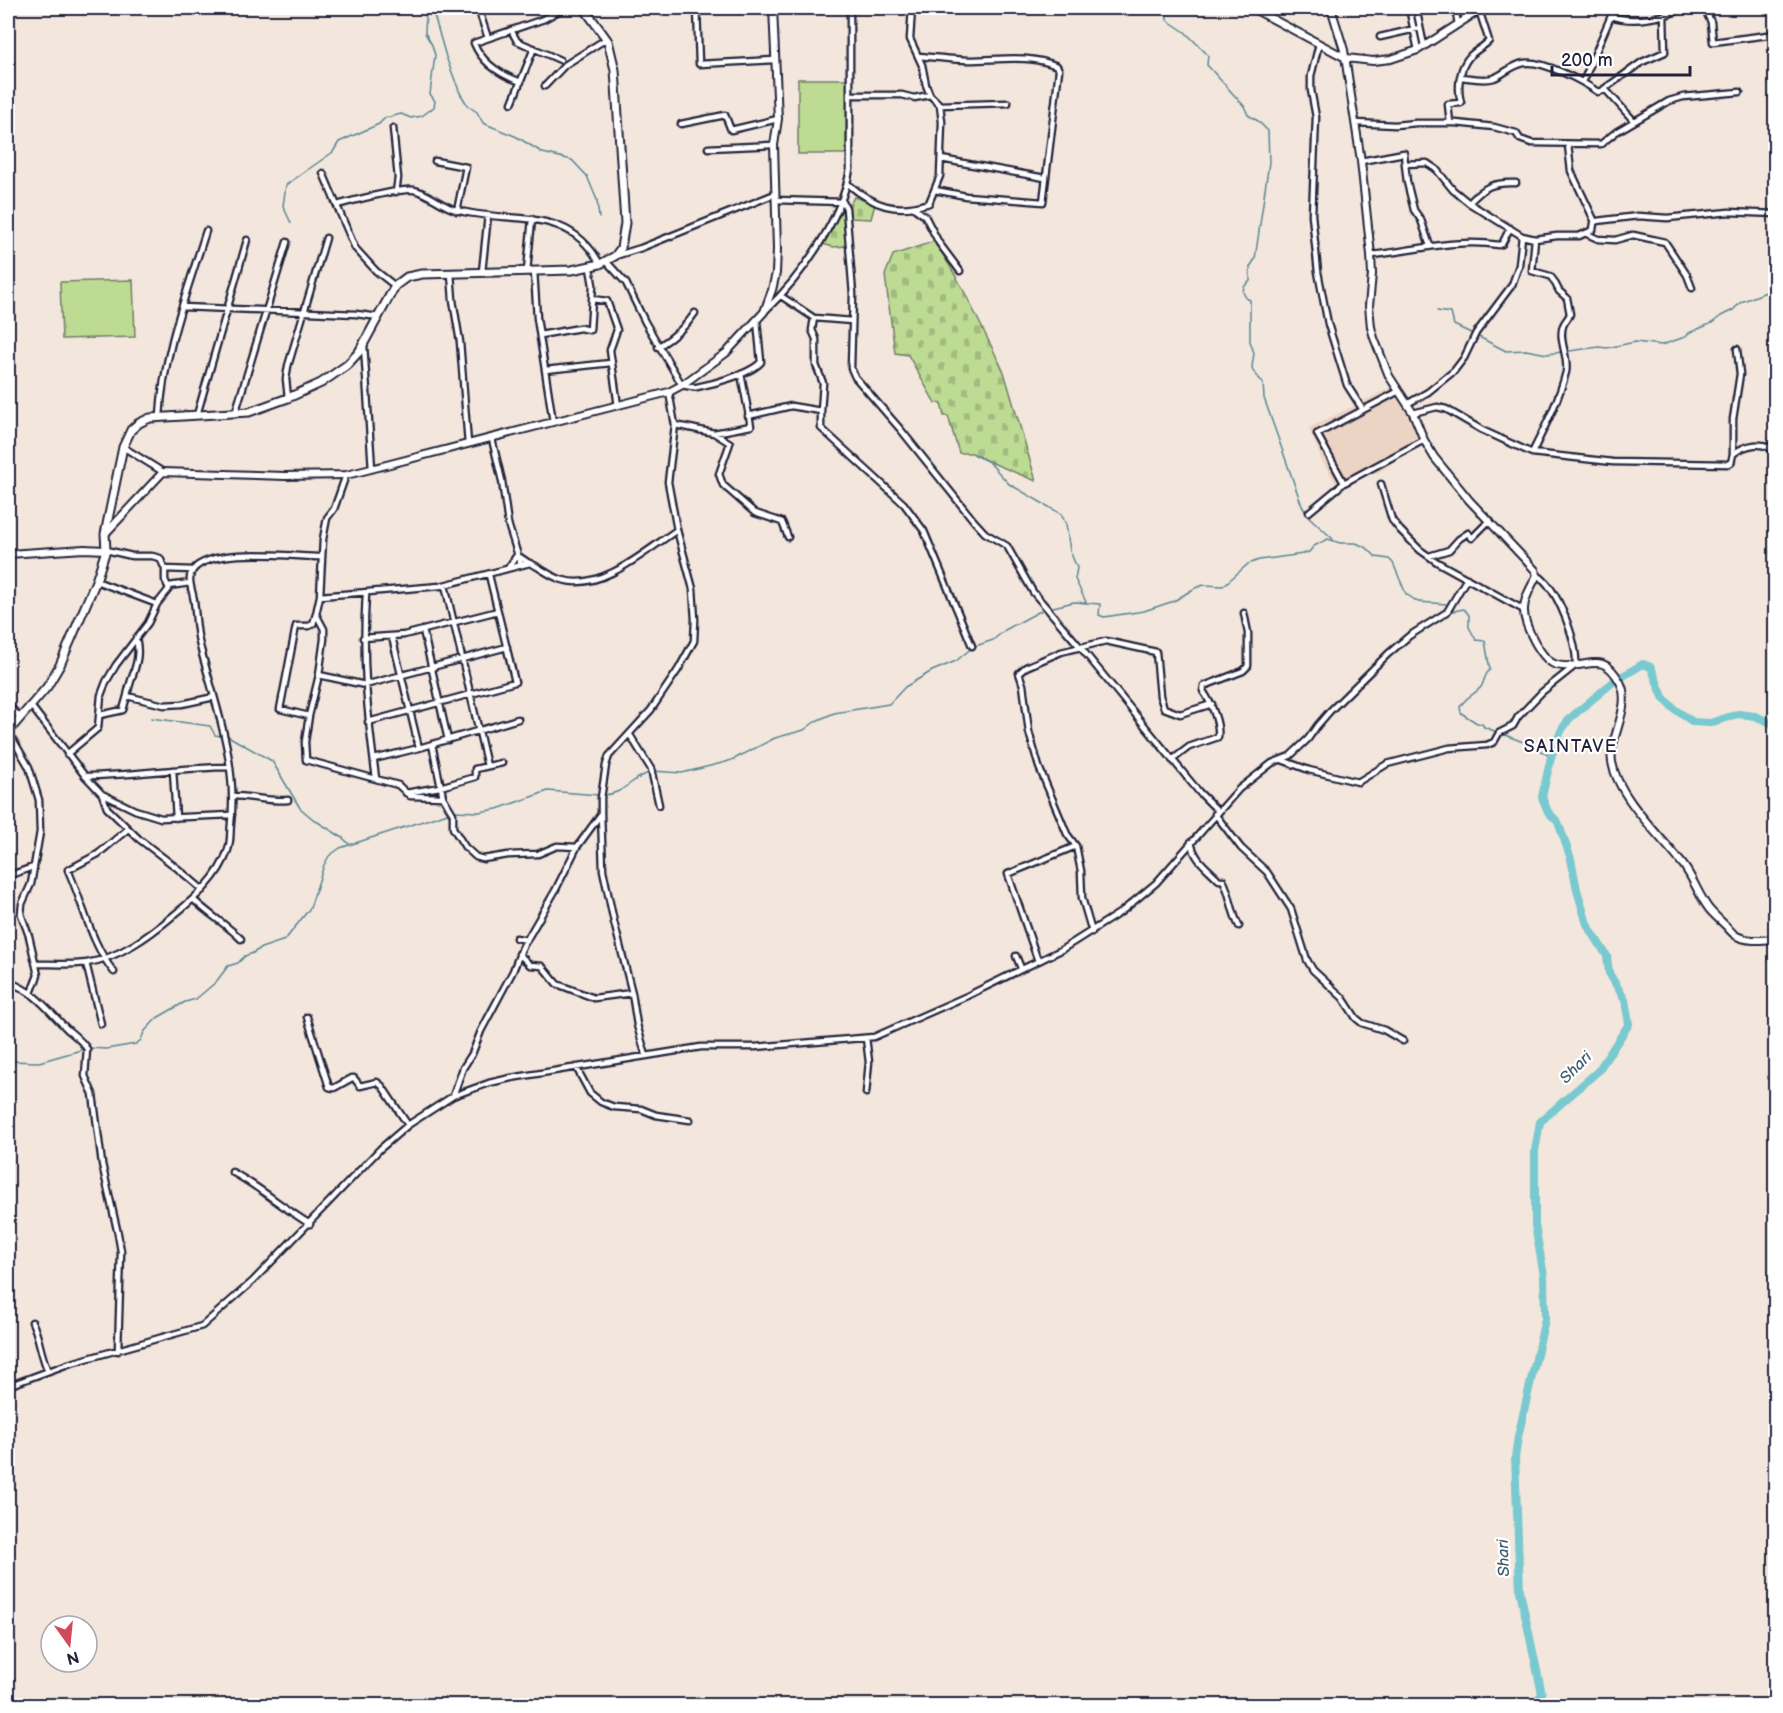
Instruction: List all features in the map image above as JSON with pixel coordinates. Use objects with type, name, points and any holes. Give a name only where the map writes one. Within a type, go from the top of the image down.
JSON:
[{"type":"main road","points":[[8,732],[47,687],[60,666],[96,581],[106,550],[105,534],[123,447],[131,430],[140,423],[160,417],[249,412],[321,383],[347,365],[364,345],[395,286],[407,277],[422,274],[572,270],[590,268],[615,256],[621,248],[625,230],[625,199],[615,70],[612,52],[606,39],[584,8]]},
{"type":"street","points":[[478,8],[488,38]]},
{"type":"street","points":[[521,82],[503,76],[479,55],[474,43],[544,18],[564,8]]},
{"type":"street","points":[[697,8],[699,64],[775,60]]},
{"type":"street","points":[[764,312],[776,273],[774,145],[778,119],[773,8]]},
{"type":"street","points":[[123,447],[163,472],[285,476],[346,475],[554,424],[669,392],[682,385],[726,353],[781,296],[806,266],[843,202],[850,170],[850,8]]},
{"type":"street","points":[[912,8],[910,39],[918,56],[930,95],[939,105],[942,122],[940,176],[925,216]]},
{"type":"street","points":[[1252,8],[1346,58],[1373,60],[1391,59],[1421,48],[1481,9],[1489,41],[1463,66],[1460,77],[1461,103],[1448,104],[1450,123]]},
{"type":"street","points":[[1331,8],[1346,58],[1361,160],[1371,255],[1369,306],[1371,327],[1389,376],[1413,413],[1434,457],[1457,486],[1531,563],[1537,575],[1548,585],[1558,600],[1576,651],[1576,665]]},
{"type":"street","points":[[1385,10],[1396,8]]},
{"type":"street","points":[[1409,8],[1421,48]]},
{"type":"street","points":[[1416,8],[1421,48]]},
{"type":"street","points":[[1455,8],[1458,24]]},
{"type":"street","points":[[1463,8],[1465,19]]},
{"type":"street","points":[[1582,82],[1611,16],[1611,8]]},
{"type":"street","points":[[1611,16],[1648,18],[1685,8]]},
{"type":"street","points":[[1704,8],[1711,22],[1713,42],[1776,34]]},
{"type":"street","points":[[1460,77],[1489,79],[1509,68],[1525,63],[1545,67],[1582,82],[1598,92],[1642,63],[1665,52],[1664,15]]},
{"type":"street","points":[[1380,37],[1420,28]]},
{"type":"street","points":[[511,30],[517,40],[560,60]]},
{"type":"street","points":[[545,86],[565,65],[606,39]]},
{"type":"street","points":[[1319,44],[1311,76],[1316,117],[1312,215],[1318,272],[1328,324],[1347,385],[1363,410]]},
{"type":"street","points":[[512,103],[534,48]]},
{"type":"street","points":[[918,56],[970,60],[1015,57],[1044,61],[1057,66],[1059,70],[1043,202],[966,196],[935,190]]},
{"type":"street","points":[[1604,89],[1634,121]]},
{"type":"street","points":[[1356,123],[1395,126],[1416,123],[1450,123],[1494,127],[1516,133],[1520,139],[1531,142],[1568,145],[1601,144],[1616,132],[1669,101],[1683,97],[1740,92]]},
{"type":"street","points":[[850,95],[902,95],[914,98],[930,95]]},
{"type":"street","points":[[939,105],[1008,103]]},
{"type":"street","points":[[681,124],[725,115],[731,130],[778,119]]},
{"type":"street","points":[[393,128],[398,178],[396,192]]},
{"type":"street","points":[[708,148],[774,145]]},
{"type":"street","points":[[1405,165],[1427,163],[1436,169],[1453,190],[1469,203],[1522,236],[1535,239],[1587,234],[1593,230],[1595,222],[1571,171],[1568,145]]},
{"type":"street","points":[[1361,160],[1404,153],[1407,182],[1414,210],[1421,220],[1430,246]]},
{"type":"street","points":[[941,159],[1046,178]]},
{"type":"street","points":[[435,161],[466,167],[458,211]]},
{"type":"street","points":[[323,173],[355,249],[376,271],[395,286]]},
{"type":"street","points":[[1469,203],[1493,183],[1516,183]]},
{"type":"street","points":[[848,184],[861,195],[882,206],[914,208],[929,203]]},
{"type":"street","points":[[337,205],[364,197],[414,190],[458,211],[532,219],[561,227],[577,236],[626,283],[658,347],[682,385],[694,387],[753,369],[761,362],[756,321]]},
{"type":"street","points":[[615,256],[775,197],[843,202]]},
{"type":"street","points":[[843,202],[846,208],[854,294],[851,368],[855,377],[974,521],[986,533],[1007,546],[1033,592],[1217,813],[1241,848],[1267,872],[1291,909],[1307,960],[1313,970],[1343,998],[1362,1023],[1384,1030],[1402,1041]]},
{"type":"street","points":[[914,208],[925,216],[939,243],[960,271]]},
{"type":"street","points":[[1595,222],[1638,216],[1667,218],[1729,212],[1776,214]]},
{"type":"street","points":[[482,272],[488,215]]},
{"type":"street","points":[[532,219],[530,271],[554,424]]},
{"type":"street","points":[[1371,255],[1462,242],[1499,245],[1502,244],[1510,228]]},
{"type":"street","points":[[160,417],[160,400],[172,340],[206,231]]},
{"type":"street","points":[[1587,234],[1598,239],[1615,240],[1633,235],[1665,242],[1687,275],[1692,288]]},
{"type":"street","points":[[1407,404],[1428,392],[1454,371],[1464,358],[1475,335],[1512,285],[1519,265],[1522,236]]},
{"type":"street","points":[[288,398],[286,379],[288,366],[326,238]]},
{"type":"street","points":[[1532,453],[1546,424],[1566,370],[1562,332],[1563,324],[1570,314],[1567,298],[1559,291],[1550,276],[1532,271],[1535,239]]},
{"type":"street","points":[[196,415],[248,240]]},
{"type":"street","points":[[235,414],[287,242]]},
{"type":"street","points":[[540,335],[580,328],[590,330],[593,285],[590,268]]},
{"type":"street","points":[[451,273],[460,342],[468,444]]},
{"type":"street","points":[[781,296],[814,318],[852,321]]},
{"type":"street","points":[[592,299],[607,301],[617,330],[610,350],[618,406]]},
{"type":"street","points":[[182,307],[356,314],[379,317]]},
{"type":"street","points":[[658,347],[671,338],[695,314]]},
{"type":"street","points":[[814,318],[812,330],[816,339],[816,365],[823,383],[821,428],[904,504],[924,531],[972,646]]},
{"type":"street","points":[[364,345],[372,469]]},
{"type":"street","points":[[1413,413],[1437,407],[1446,409],[1482,430],[1532,453],[1613,462],[1729,465],[1733,454],[1733,419],[1740,374],[1737,349]]},
{"type":"street","points":[[545,370],[611,363]]},
{"type":"street","points":[[675,424],[714,432],[751,426],[741,374]]},
{"type":"street","points":[[1344,483],[1317,434],[1399,391]]},
{"type":"street","points":[[646,1056],[603,870],[601,814],[609,756],[630,735],[662,694],[694,641],[693,589],[677,530],[668,482],[675,424],[669,392]]},
{"type":"street","points":[[748,416],[791,406],[821,411]]},
{"type":"street","points":[[714,432],[730,443],[719,474],[723,486],[755,513],[782,522],[788,537]]},
{"type":"street","points":[[492,439],[502,481],[508,524],[520,565]]},
{"type":"street","points":[[1309,512],[1344,483],[1424,440]]},
{"type":"street","points":[[1733,454],[1743,447],[1756,445],[1767,446],[1776,453]]},
{"type":"street","points":[[105,534],[163,472]]},
{"type":"street","points":[[309,716],[280,709],[296,626],[313,624],[316,614],[320,596],[321,557],[327,518],[334,509],[346,475]]},
{"type":"street","points":[[1382,484],[1392,520],[1428,556],[1524,610]]},
{"type":"street","points":[[1428,556],[1449,550],[1459,538],[1468,533],[1472,538],[1490,520]]},
{"type":"street","points":[[517,555],[563,580],[572,582],[589,580],[619,569],[677,530]]},
{"type":"street","points":[[8,554],[84,549],[106,550],[132,556],[152,556],[160,558],[165,569],[165,580],[169,586]]},
{"type":"street","points":[[165,569],[193,570],[208,561],[232,555],[321,557]]},
{"type":"street","points":[[508,568],[517,555]]},
{"type":"street","points":[[320,596],[445,585],[530,563]]},
{"type":"street","points":[[37,964],[86,963],[124,950],[171,918],[203,890],[217,872],[228,850],[233,796],[230,767],[200,645],[190,583],[193,570]]},
{"type":"street","points":[[368,722],[515,682],[489,574]]},
{"type":"street","points":[[1537,575],[1525,600],[1524,610],[1529,629],[1547,660],[1559,666],[1603,664],[1612,669],[1624,689],[1624,702],[1611,760],[1617,780],[1629,799],[1685,868],[1709,909],[1736,936],[1762,941],[1776,939]]},
{"type":"street","points":[[8,1386],[48,1371],[202,1326],[253,1281],[380,1149],[408,1125],[453,1096],[489,1083],[701,1047],[755,1047],[828,1039],[874,1037],[967,996],[1061,950],[1121,912],[1149,889],[1239,789],[1262,769],[1290,756],[1308,739],[1323,718],[1388,654],[1409,636],[1447,612],[1467,578]]},
{"type":"street","points":[[96,581],[157,604]]},
{"type":"street","points":[[169,586],[190,583]]},
{"type":"street","points":[[445,585],[487,766]]},
{"type":"street","points":[[67,754],[98,728],[101,695],[106,682],[148,623],[169,586]]},
{"type":"street","points":[[366,593],[363,638],[365,685],[376,778]]},
{"type":"street","points":[[363,638],[392,637],[498,611]]},
{"type":"street","points":[[1172,760],[1189,747],[1218,737],[1219,732],[1212,704],[1203,692],[1204,686],[1243,671],[1248,666],[1248,633],[1244,613]]},
{"type":"street","points":[[316,614],[324,629],[319,675],[305,742],[306,760],[398,785],[410,796],[444,797]]},
{"type":"street","points":[[423,630],[448,740]]},
{"type":"street","points":[[392,637],[419,748]]},
{"type":"street","points":[[100,715],[123,710],[129,683],[139,656],[136,638]]},
{"type":"street","points":[[1092,932],[1082,897],[1082,871],[1076,846],[1067,834],[1039,767],[1029,732],[1019,673],[1026,667],[1053,655],[1106,641],[1156,652],[1160,696],[1164,708],[1180,714],[1212,704]]},
{"type":"street","points":[[319,675],[365,685],[507,647]]},
{"type":"street","points":[[1282,760],[1309,770],[1358,782],[1387,764],[1449,748],[1487,745],[1497,740],[1499,733],[1513,726],[1518,717],[1542,692],[1576,665]]},
{"type":"street","points":[[127,696],[164,705],[182,704],[214,697]]},
{"type":"street","points":[[8,705],[20,717]]},
{"type":"street","points":[[31,706],[67,754],[102,794],[135,810],[161,818],[232,815]]},
{"type":"street","points":[[374,759],[518,719]]},
{"type":"street","points":[[8,732],[30,766],[39,800],[40,832],[31,884],[21,904],[21,914],[39,975],[31,993]]},
{"type":"street","points":[[630,735],[651,771],[659,806]]},
{"type":"street","points":[[432,744],[440,787],[452,812],[453,828],[476,857],[483,860],[508,855],[538,854],[557,846],[577,847]]},
{"type":"street","points":[[406,793],[440,787],[475,777],[475,769],[502,763]]},
{"type":"street","points":[[85,776],[230,767]]},
{"type":"street","points":[[173,770],[176,818]]},
{"type":"street","points":[[102,794],[107,808],[129,829],[203,890]]},
{"type":"street","points":[[233,796],[288,800]]},
{"type":"street","points":[[453,1096],[481,1031],[513,971],[519,954],[577,847],[601,814]]},
{"type":"street","points":[[114,972],[89,924],[68,870],[98,854],[129,829]]},
{"type":"street","points":[[1191,842],[1201,865],[1209,869],[1219,880],[1223,880],[1230,892],[1233,915],[1239,926]]},
{"type":"street","points":[[1038,961],[1008,874],[1076,846]]},
{"type":"street","points":[[8,876],[33,867]]},
{"type":"street","points":[[193,899],[207,914],[229,927],[241,939]]},
{"type":"street","points":[[516,938],[527,940]]},
{"type":"street","points":[[519,954],[530,965],[542,966],[557,984],[594,998],[632,993]]},
{"type":"street","points":[[1016,956],[1021,968]]},
{"type":"street","points":[[86,963],[101,1024]]},
{"type":"street","points":[[8,982],[19,986],[42,1001],[86,1048],[88,1054],[85,1076],[93,1094],[102,1164],[121,1251],[118,1351]]},
{"type":"street","points":[[307,1017],[329,1087],[334,1088],[352,1078],[360,1086],[378,1083],[408,1125]]},
{"type":"street","points":[[866,1038],[869,1062],[866,1093]]},
{"type":"street","points":[[576,1067],[590,1093],[601,1102],[615,1107],[641,1109],[656,1115],[690,1120]]},
{"type":"street","points":[[232,1172],[255,1185],[278,1204],[310,1224]]},
{"type":"street","points":[[33,1322],[38,1335],[40,1353],[48,1371]]},
{"type":"shaded area","points":[[1392,387],[1414,417],[1424,441],[1376,474],[1373,470],[1337,485],[1322,461],[1309,428]]},
{"type":"green space","points":[[798,79],[847,79],[846,154],[798,154]]},
{"type":"green space","points":[[854,197],[875,204],[871,219],[849,218],[848,209]]},
{"type":"green space","points":[[841,209],[844,209],[847,246],[833,247],[823,244]]},
{"type":"green space","points":[[935,241],[962,287],[1004,372],[1036,481],[972,453],[959,453],[948,416],[944,416],[941,403],[935,403],[908,355],[895,353],[885,275],[893,255]]},
{"type":"green space","points":[[133,280],[135,337],[62,339],[60,282]]},
{"type":"waterway","points":[[291,223],[283,206],[286,185],[333,152],[339,142],[379,124],[385,118],[401,114],[411,118],[422,116],[434,107],[435,101],[430,94],[435,55],[425,33],[426,8]]},
{"type":"waterway","points":[[432,8],[446,57],[460,93],[468,106],[477,112],[483,123],[517,137],[543,153],[572,160],[587,176],[597,200],[599,218]]},
{"type":"waterway","points":[[1166,8],[1167,20],[1185,32],[1208,55],[1207,65],[1244,106],[1248,115],[1268,131],[1269,162],[1255,259],[1250,267],[1250,281],[1244,287],[1243,292],[1250,300],[1250,341],[1254,353],[1252,367],[1263,383],[1264,398],[1302,506],[1308,516],[1333,539]]},
{"type":"waterway","points":[[1477,336],[1506,351],[1526,350],[1547,354],[1607,348],[1635,342],[1662,345],[1685,337],[1733,310],[1741,302],[1776,288]]},
{"type":"waterway","points":[[1437,311],[1451,313],[1454,325],[1473,334]]},
{"type":"waterway","points":[[974,454],[989,462],[1009,484],[1061,514],[1066,524],[1070,551],[1077,568],[1075,579],[1086,602]]},
{"type":"waterway","points":[[1049,608],[1074,602],[1100,604],[1099,615],[1104,617],[1144,611],[1174,601],[1204,585],[1223,586],[1248,564],[1259,560],[1303,554],[1328,539],[1340,543],[1356,543],[1367,548],[1376,557],[1389,559],[1393,563],[1406,594],[1418,602],[1447,604],[1454,611],[1464,609],[1469,615],[1469,627],[1476,640],[1485,641],[1490,670],[1481,687],[1460,707],[1461,713],[1484,727],[1531,745],[1551,757]]},
{"type":"waterway","points":[[653,771],[682,773],[726,762],[775,738],[804,730],[816,721],[834,713],[889,704],[905,687],[932,671],[956,661],[973,647],[993,640],[1005,630],[1044,609]]},
{"type":"waterway","name":"Shari","points":[[1532,1706],[1542,1694],[1520,1591],[1515,1458],[1545,1319],[1544,1276],[1535,1225],[1535,1151],[1540,1122],[1598,1071],[1629,1024],[1625,1000],[1609,973],[1607,956],[1587,924],[1571,859],[1558,822],[1548,812],[1542,797],[1551,757],[1561,731],[1569,719],[1613,682],[1643,664],[1651,667],[1663,697],[1673,708],[1693,722],[1710,723],[1738,714],[1755,716],[1776,725]]},
{"type":"waterway","points":[[151,718],[210,726],[215,735],[221,736]]},
{"type":"waterway","points":[[228,736],[272,761],[300,808],[349,844]]},
{"type":"waterway","points":[[604,795],[616,792],[649,773]]},
{"type":"waterway","points":[[8,1061],[39,1062],[88,1048],[106,1049],[136,1044],[157,1018],[185,1002],[196,999],[216,982],[228,966],[238,963],[245,956],[261,948],[285,940],[310,908],[329,856],[340,848],[454,811],[479,812],[497,809],[548,791],[599,795]]},
{"type":"district","name":"SAINTAVE","points":[[1571,746]]}]
